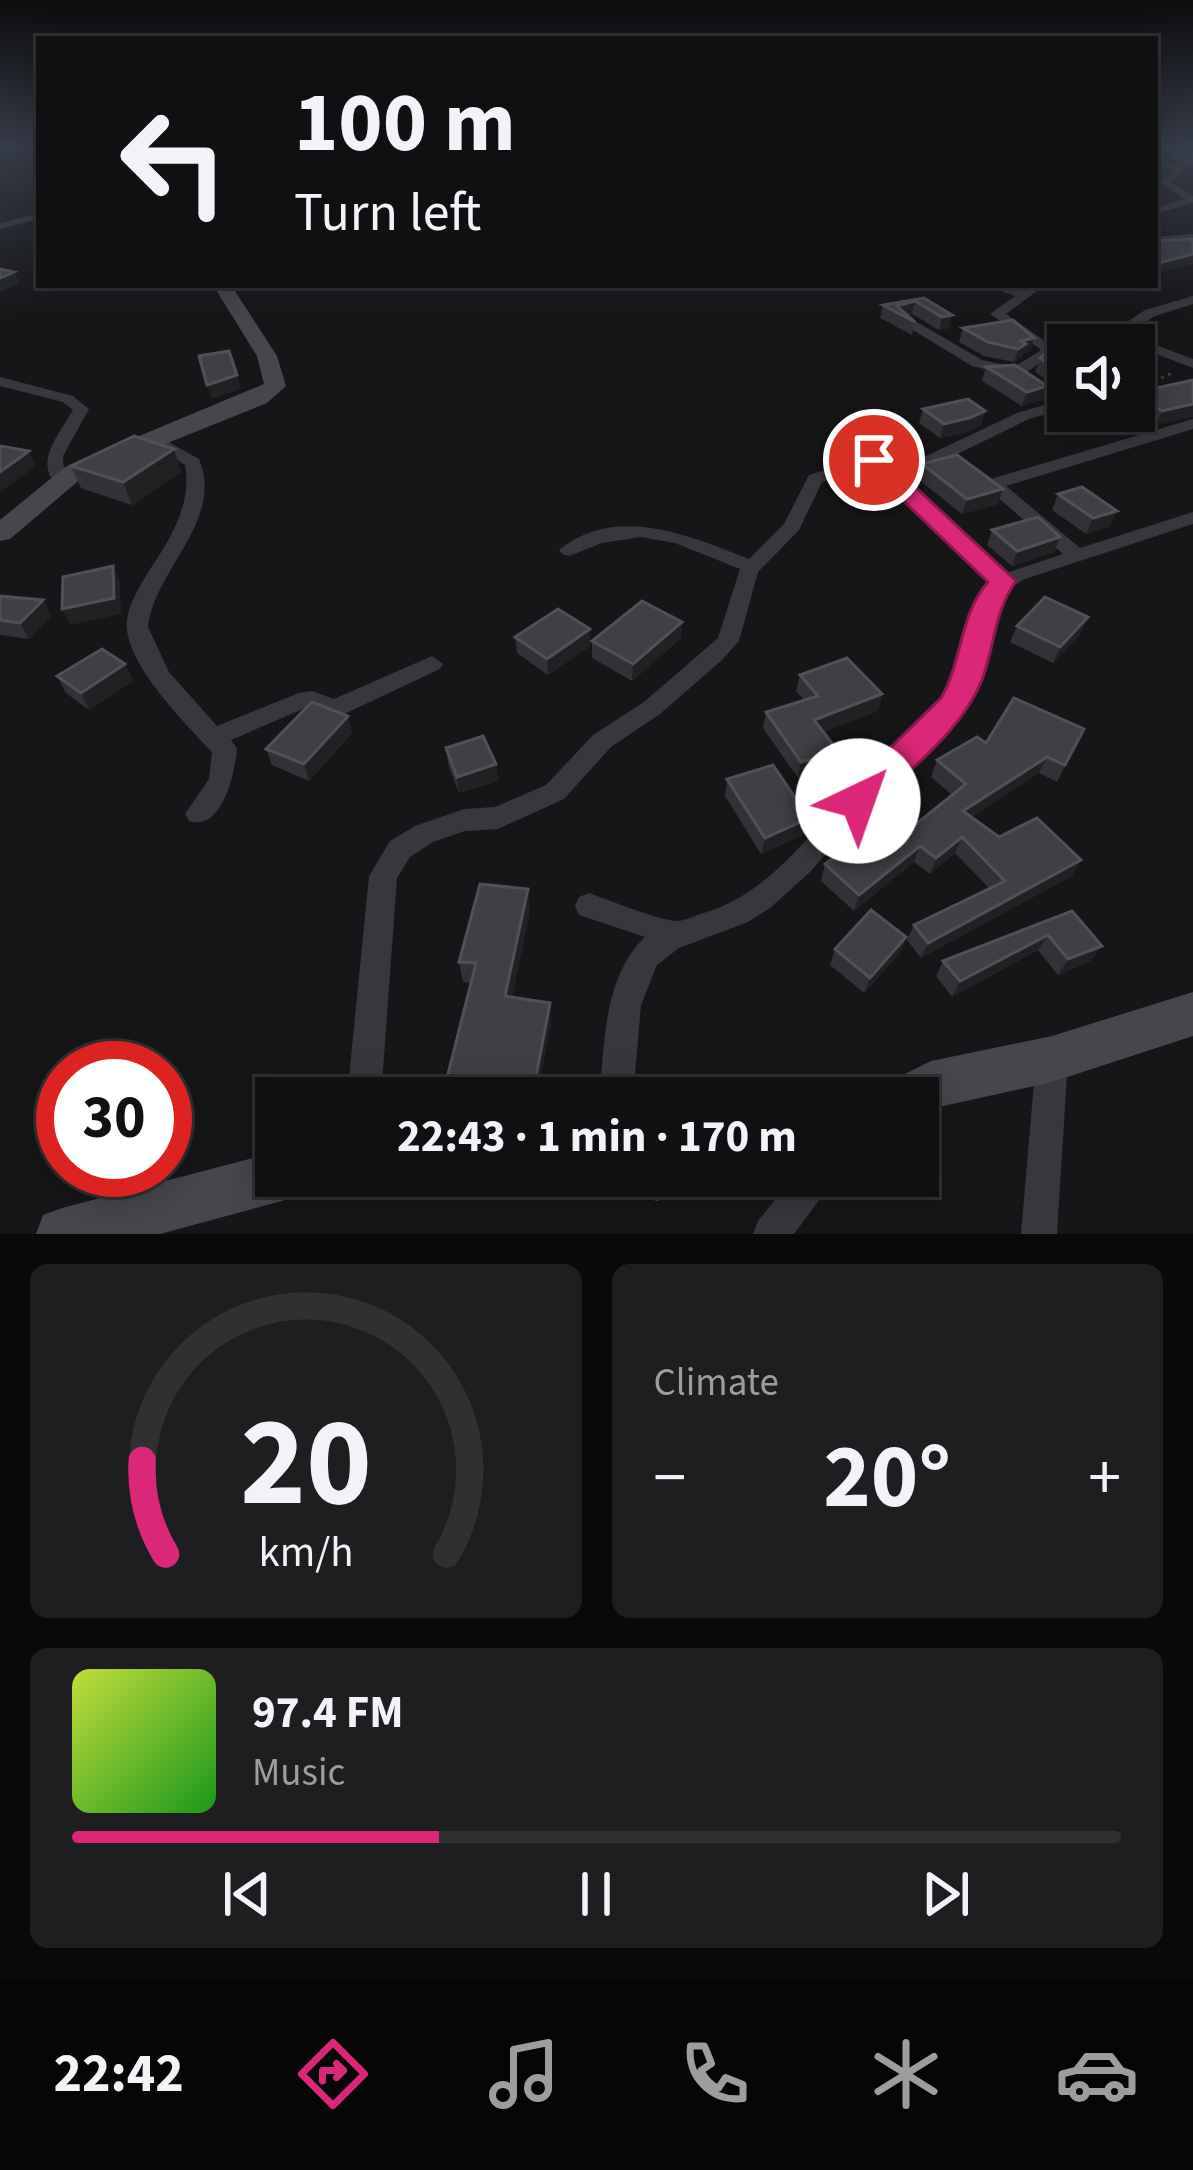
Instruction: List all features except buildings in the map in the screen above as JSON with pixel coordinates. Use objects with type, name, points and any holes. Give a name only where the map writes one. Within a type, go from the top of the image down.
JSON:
[{"type":"street","points":[[0,226],[36,217]]},
{"type":"street","points":[[1158,240],[1193,237]]},
{"type":"street","points":[[0,533],[62,480],[259,398],[275,386],[267,356],[224,288]]},
{"type":"street","points":[[1001,288],[1022,294]]},
{"type":"street","points":[[1033,288],[997,314],[1047,347]]},
{"type":"street","points":[[1134,324],[1150,313],[1193,301]]},
{"type":"street","points":[[905,321],[977,363],[1017,372],[1047,391]]},
{"type":"street","points":[[1155,350],[1190,363]]},
{"type":"street","points":[[1017,372],[1047,353]]},
{"type":"street","points":[[0,381],[68,399],[81,409],[55,456],[55,472],[62,480]]},
{"type":"street","points":[[366,1077],[383,876],[400,849],[445,825],[498,818],[540,801],[567,783],[602,741],[652,708],[728,641],[752,567],[792,526],[815,479],[874,460],[927,462],[1047,409]]},
{"type":"street","points":[[1076,555],[993,484],[1193,424]]},
{"type":"street","points":[[154,439],[193,463],[198,483],[170,564],[139,606],[136,626],[164,682],[228,759],[198,814]]},
{"type":"street","points":[[874,460],[1003,581]]},
{"type":"street","points":[[619,1077],[634,979],[657,945],[737,914],[759,898],[817,847],[891,762],[934,728],[967,680],[989,597],[1003,581],[1193,518]]},
{"type":"street","points":[[569,550],[608,531],[640,529],[752,567]]},
{"type":"street","points":[[213,737],[299,701],[312,699],[334,710],[432,664]]},
{"type":"street","points":[[589,907],[679,935]]},
{"type":"street","points":[[939,1083],[1052,1059],[1193,1014]]},
{"type":"street","points":[[1039,1234],[1052,1059]]},
{"type":"street","points":[[62,1234],[255,1183]]},
{"type":"street","points":[[771,1234],[800,1197]]},
{"type":"path","points":[[1155,383],[1190,363]]},
{"type":"route","points":[[858,801],[891,762],[934,728],[952,706],[967,680],[989,597],[1003,581],[874,460]]}]
